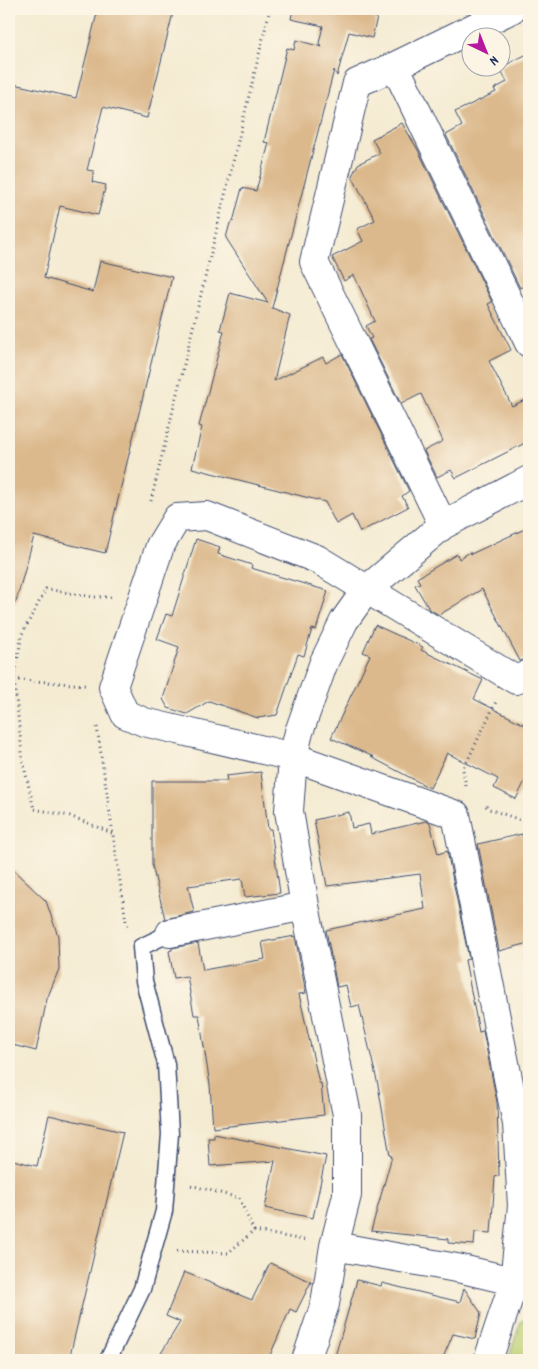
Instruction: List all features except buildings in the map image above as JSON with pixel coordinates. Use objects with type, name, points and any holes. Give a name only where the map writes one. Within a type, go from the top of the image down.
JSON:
[{"type":"street","points":[[443,525],[314,262],[356,83],[512,9]]},
{"type":"street","points":[[395,66],[529,343]]},
{"type":"street","points":[[306,1360],[325,1304],[334,1246],[346,1195],[347,1115],[305,906],[290,811],[293,757],[299,732],[324,662],[344,621],[366,590],[443,525],[529,480]]},
{"type":"street","points":[[488,1360],[521,1284],[522,1206],[517,1124],[456,816],[293,757],[144,722],[125,714],[113,687],[160,546],[177,518],[206,516],[317,559],[366,590],[519,675]]},
{"type":"street","points":[[170,933],[305,906]]},
{"type":"street","points":[[334,1246],[462,1269],[521,1284]]},
{"type":"lane","points":[[108,1360],[142,1289],[164,1211],[170,1134],[166,1064],[144,981],[141,947],[170,933]]},
{"type":"path","points":[[151,502],[270,9]]},
{"type":"path","points":[[113,833],[70,816],[34,809],[23,762],[14,679],[22,634],[46,589],[94,597],[117,598]]},
{"type":"path","points":[[467,790],[463,770],[519,675]]},
{"type":"path","points":[[9,679],[113,687]]},
{"type":"path","points":[[97,725],[128,929]]},
{"type":"path","points":[[482,803],[489,809],[529,823]]},
{"type":"path","points":[[166,1178],[239,1198],[254,1231]]},
{"type":"path","points":[[254,1231],[334,1246]]},
{"type":"path","points":[[153,1251],[228,1253],[254,1231]]},
{"type":"green space","points":[[529,1316],[529,1360],[508,1360],[520,1323]]}]
